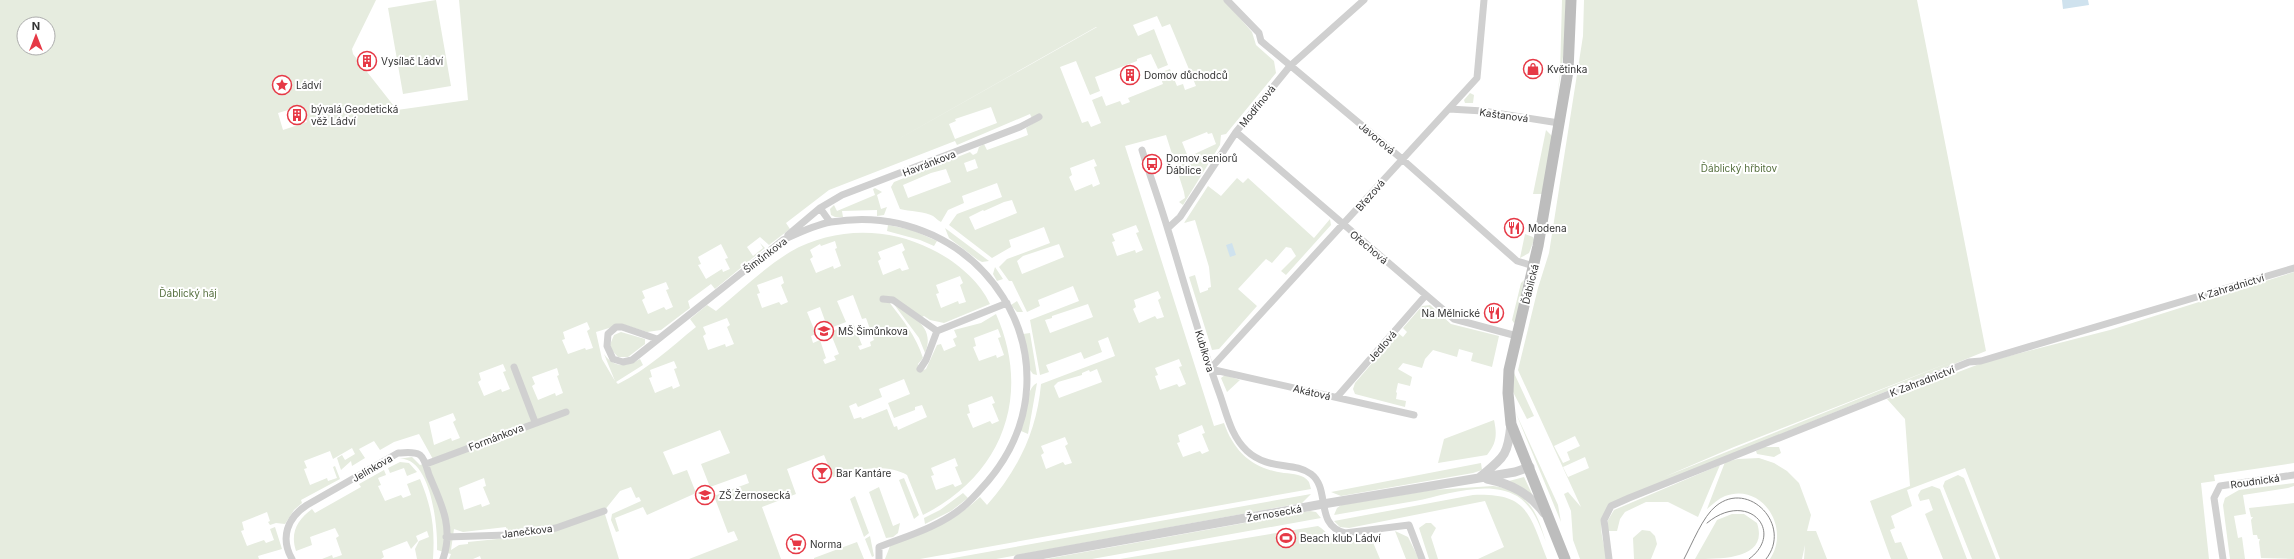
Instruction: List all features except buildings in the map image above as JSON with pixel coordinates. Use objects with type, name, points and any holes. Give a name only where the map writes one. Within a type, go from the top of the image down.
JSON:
[{"type":"main road","name":"Ďáblická","points":[[1565,559],[1530,467],[1511,424],[1509,378],[1517,336],[1534,266],[1568,71],[1571,0]]},
{"type":"street","name":"Javorová","points":[[1227,0],[1259,33],[1261,41],[1402,159],[1518,261],[1534,266]]},
{"type":"street","name":"Modřínová","points":[[1168,228],[1180,217],[1236,132],[1290,66],[1364,0]]},
{"type":"street","name":"Březová","points":[[1210,369],[1344,225],[1402,159],[1477,78],[1484,0]]},
{"type":"street","name":"Kaštanová","points":[[1449,109],[1483,111],[1559,123]]},
{"type":"street","name":"Havránkova","points":[[783,240],[820,208],[842,195],[1012,130],[1039,117]]},
{"type":"street","name":"Ořechová","points":[[1236,132],[1454,320],[1517,336]]},
{"type":"street","name":"Kubíkova","points":[[1142,150],[1168,228],[1210,369],[1236,438],[1255,458],[1269,464],[1300,469],[1311,474],[1318,481],[1323,504],[1330,524],[1336,531],[1345,533],[1408,525],[1422,559]]},
{"type":"street","points":[[820,208],[830,222]]},
{"type":"street","name":"Šimůnkova","points":[[657,339],[622,327],[616,327],[608,334],[607,346],[613,359],[623,362],[632,360],[783,240],[809,228],[830,222],[874,219],[911,226],[938,236],[962,252],[985,271],[1007,303],[1021,341],[1024,355],[1026,381],[1024,407],[1008,453],[998,469],[962,508],[926,528],[879,547],[880,559]]},
{"type":"street","name":"K Zahradnictví","points":[[1609,559],[1604,520],[1611,506],[1629,498],[1969,362],[1982,361],[2294,268]]},
{"type":"street","name":"Jedlová","points":[[1337,398],[1426,295]]},
{"type":"street","points":[[884,299],[894,300],[937,331]]},
{"type":"street","points":[[920,369],[926,360],[937,331],[1007,303]]},
{"type":"street","points":[[514,367],[534,422]]},
{"type":"street","name":"Akátová","points":[[1210,369],[1414,415]]},
{"type":"street","name":"Formánkova","points":[[426,464],[534,422],[566,412]]},
{"type":"street","points":[[1479,478],[1499,463],[1504,455],[1509,443],[1511,424]]},
{"type":"street","name":"Jelínkova","points":[[292,559],[286,543],[288,526],[290,521],[300,510],[398,453],[413,452],[421,456],[426,464],[444,508],[446,538],[443,559]]},
{"type":"street","name":"Žernosecká","points":[[1018,559],[1323,504],[1515,472],[1530,467]]},
{"type":"street","name":"Roudnická","points":[[2223,559],[2214,498],[2220,486],[2294,475]]},
{"type":"street","points":[[1479,478],[1504,483],[1517,488],[1538,505],[1550,520]]},
{"type":"street","name":"Janečkova","points":[[446,538],[507,535],[556,528],[604,511]]},
{"type":"green space","name":"Ďáblický háj","points":[[0,0],[376,0],[352,49],[353,54],[397,110],[468,100],[459,0],[1224,0],[1252,32],[1256,45],[1274,61],[1276,73],[1226,134],[1221,135],[1220,145],[1183,205],[1179,202],[1185,198],[1184,192],[1166,135],[1125,146],[1214,426],[1224,423],[1239,451],[1254,463],[1273,471],[1301,476],[1307,479],[1311,489],[920,559],[885,559],[890,546],[947,521],[969,507],[980,497],[987,505],[1008,478],[1024,449],[1035,418],[1041,384],[1115,356],[1108,337],[1098,341],[1102,352],[1084,359],[1081,352],[1046,365],[1049,372],[1040,375],[1030,320],[1079,301],[1073,286],[1038,300],[1040,306],[1027,312],[1012,281],[1009,281],[999,267],[1007,259],[1050,243],[1044,227],[1009,240],[1011,247],[992,258],[949,225],[957,214],[1002,197],[997,183],[962,196],[964,203],[948,210],[941,222],[930,215],[900,209],[891,187],[894,182],[970,152],[973,155],[977,153],[979,147],[984,144],[987,150],[1028,135],[1026,128],[1034,123],[1030,114],[957,145],[955,141],[829,190],[786,223],[790,229],[769,245],[760,237],[747,247],[753,256],[763,248],[760,243],[765,248],[715,289],[711,284],[688,301],[690,308],[661,330],[647,332],[622,324],[596,332],[602,359],[615,381],[604,354],[608,359],[616,364],[630,364],[640,359],[643,365],[616,382],[618,384],[649,365],[696,327],[690,319],[707,305],[716,311],[771,265],[790,252],[807,244],[842,234],[879,234],[914,242],[940,254],[957,265],[973,279],[990,304],[944,323],[930,320],[924,316],[922,317],[889,302],[917,342],[923,358],[918,364],[921,371],[926,369],[937,345],[941,344],[944,351],[956,346],[953,339],[957,337],[954,330],[981,323],[996,314],[1006,344],[1011,374],[1010,403],[1003,430],[991,455],[973,478],[951,498],[923,515],[907,475],[890,469],[870,468],[833,477],[824,455],[787,469],[796,494],[762,507],[781,559],[689,559],[738,540],[734,531],[728,533],[714,496],[749,483],[746,474],[710,487],[701,464],[730,453],[720,430],[663,452],[673,475],[687,470],[696,493],[647,515],[643,507],[615,518],[619,531],[616,532],[611,520],[612,514],[641,501],[639,497],[636,498],[631,487],[620,491],[604,511],[619,559],[481,559],[480,556],[473,559],[449,559],[451,554],[437,550],[434,510],[425,480],[418,468],[409,461],[398,459],[412,457],[420,465],[434,461],[419,434],[394,442],[380,450],[374,441],[359,449],[365,458],[352,466],[351,461],[341,470],[337,458],[342,455],[345,460],[355,454],[352,448],[333,459],[330,451],[304,461],[307,468],[304,469],[310,485],[327,478],[328,481],[337,478],[333,467],[335,466],[340,479],[301,500],[302,503],[294,510],[285,524],[276,523],[270,525],[268,522],[270,521],[267,512],[242,522],[244,530],[241,531],[247,546],[264,540],[266,543],[274,540],[270,529],[275,527],[282,549],[258,556],[259,559],[0,559]],"holes":[[[1157,16],[1162,27],[1170,24],[1196,86],[1185,90],[1183,84],[1177,86],[1170,69],[1159,73],[1163,84],[1128,98],[1130,102],[1122,105],[1120,101],[1106,106],[1102,96],[1092,100],[1101,123],[1091,127],[1088,121],[1082,123],[1060,67],[1076,61],[1090,95],[1100,91],[1095,77],[1137,61],[1137,59],[1151,54],[1158,69],[1168,65],[1154,29],[1138,36],[1133,25]],[[1096,27],[1097,27],[879,150]],[[302,106],[307,122],[283,130],[278,113]],[[991,107],[997,123],[955,139],[949,124],[956,121],[955,119]],[[1207,132],[1208,134],[1212,133],[1216,144],[1188,157],[1182,142]],[[975,159],[978,168],[967,172],[964,163]],[[1094,159],[1097,166],[1094,167],[1100,184],[1093,187],[1092,184],[1075,191],[1069,177],[1072,175],[1070,168]],[[946,169],[951,182],[908,198],[903,185],[931,173]],[[1012,200],[1017,213],[975,230],[969,217],[983,210],[984,211]],[[1136,225],[1139,232],[1136,233],[1143,250],[1136,253],[1135,250],[1117,256],[1112,242],[1115,241],[1112,234]],[[835,241],[837,248],[835,249],[841,266],[834,269],[833,266],[816,273],[810,259],[813,257],[810,250],[820,244],[821,246]],[[902,243],[905,250],[902,252],[909,269],[902,271],[900,268],[883,275],[878,261],[881,259],[878,252]],[[721,244],[728,258],[725,259],[730,269],[723,272],[722,269],[706,279],[698,265],[701,264],[698,257]],[[1059,244],[1064,257],[1022,274],[1017,261],[1023,256]],[[782,276],[784,283],[781,285],[788,302],[781,305],[779,302],[762,308],[757,294],[760,293],[757,285]],[[960,276],[963,283],[960,285],[966,302],[959,304],[958,301],[941,308],[936,294],[939,293],[936,285]],[[666,282],[669,289],[666,290],[673,307],[666,310],[664,307],[648,314],[642,300],[645,298],[642,291]],[[1158,291],[1161,298],[1158,300],[1164,317],[1157,319],[1155,316],[1139,323],[1133,309],[1136,307],[1134,300]],[[853,295],[862,319],[866,318],[874,340],[870,342],[871,346],[860,350],[858,346],[862,345],[853,323],[830,332],[839,354],[834,356],[836,360],[825,364],[823,360],[826,358],[820,340],[813,343],[811,336],[816,334],[807,312],[820,307],[828,329],[846,322],[837,301]],[[1088,304],[1093,317],[1050,333],[1045,320],[1052,318],[1052,316]],[[727,318],[730,325],[727,327],[734,344],[726,347],[725,344],[708,350],[703,336],[706,334],[703,327]],[[587,322],[590,329],[587,331],[593,348],[586,350],[585,348],[568,354],[562,340],[565,339],[563,332]],[[998,329],[1001,337],[998,338],[1004,355],[997,358],[996,355],[979,361],[973,347],[976,346],[974,338]],[[1179,359],[1182,366],[1179,367],[1186,384],[1179,387],[1177,384],[1160,390],[1155,376],[1158,375],[1155,368]],[[674,361],[677,368],[674,369],[680,386],[673,389],[672,386],[655,393],[649,378],[652,377],[650,370]],[[503,364],[506,371],[503,372],[510,389],[502,392],[501,389],[484,396],[478,382],[481,380],[479,373]],[[557,368],[559,375],[557,376],[563,393],[556,396],[555,393],[538,400],[532,386],[535,384],[532,377]],[[1097,369],[1102,382],[1059,398],[1054,386],[1058,382],[1082,375],[1082,373]],[[904,379],[910,394],[888,403],[894,418],[915,410],[915,407],[922,405],[927,417],[898,430],[897,426],[894,427],[887,409],[862,419],[861,417],[854,419],[849,406],[856,403],[858,407],[882,397],[879,389]],[[992,396],[995,403],[992,404],[999,421],[992,424],[990,421],[973,428],[967,414],[970,413],[968,405]],[[453,413],[456,420],[453,422],[460,438],[452,441],[451,438],[434,445],[429,422]],[[1202,425],[1205,433],[1202,434],[1209,451],[1202,454],[1200,451],[1183,457],[1177,443],[1180,442],[1178,435]],[[1065,437],[1068,444],[1065,446],[1072,463],[1065,465],[1063,462],[1046,469],[1041,455],[1044,453],[1041,446]],[[955,458],[958,466],[955,467],[962,484],[955,487],[953,484],[936,490],[931,476],[934,475],[931,468]],[[484,478],[486,486],[483,487],[490,504],[482,507],[481,504],[464,510],[459,488]],[[506,527],[507,538],[468,542],[468,544],[459,545],[451,550],[454,529],[463,532]]]},
{"type":"green space","points":[[436,0],[451,86],[403,94],[388,8]]},
{"type":"green space","points":[[1562,0],[1566,0],[1565,43],[1556,105],[1560,74]]},
{"type":"green space","name":"Ďáblický hřbitov","points":[[1584,0],[1917,0],[1986,351],[1613,502],[1607,510],[1601,529],[1607,559],[1580,559],[1573,540],[1571,511],[1564,494],[1568,492],[1581,507],[1518,370],[1538,288],[1549,253],[1583,36]],"holes":[[[1953,361],[1664,477],[1734,447]],[[1575,436],[1580,446],[1567,452],[1570,460],[1563,463],[1554,446]],[[1585,457],[1589,468],[1568,477],[1563,467]]]},
{"type":"green space","points":[[1470,93],[1474,95],[1473,103],[1465,103],[1464,100]]},
{"type":"green space","points":[[1546,130],[1552,136],[1542,194],[1533,194]]},
{"type":"green space","points":[[1237,178],[1243,183],[1248,178],[1314,238],[1330,219],[1331,225],[1286,275],[1281,271],[1296,256],[1291,248],[1286,247],[1272,263],[1266,259],[1263,262],[1238,289],[1257,306],[1219,349],[1212,350],[1189,277],[1195,275],[1200,293],[1208,290],[1208,288],[1211,287],[1209,267],[1195,220],[1184,223],[1208,186],[1221,196]]},
{"type":"green space","points":[[875,188],[882,192],[877,195],[881,209],[887,207],[884,215],[877,216],[877,210],[842,211],[843,217],[835,217],[831,215],[830,209],[834,205],[837,211],[875,195],[873,189]]},
{"type":"green space","points":[[888,225],[912,230],[937,241],[934,246],[920,240],[887,231]]},
{"type":"green space","points":[[945,228],[989,261],[982,262],[978,260],[949,238]]},
{"type":"green space","points":[[1525,234],[1533,237],[1534,240],[1529,253],[1520,258]]},
{"type":"green space","points":[[995,267],[1003,279],[997,281],[993,274]]},
{"type":"green space","points":[[2294,272],[2294,463],[2214,475],[2215,481],[2201,483],[2209,559],[2000,559],[1965,468],[1907,490],[1912,506],[1891,516],[1895,528],[1890,530],[1895,543],[1901,542],[1908,559],[1891,559],[1870,501],[1910,486],[1905,419],[1887,399],[1982,363],[2110,330]]},
{"type":"green space","points":[[1524,280],[1516,322],[1514,323],[1512,320],[1521,283]]},
{"type":"green space","points":[[1017,301],[1023,312],[1017,312],[1011,305]]},
{"type":"green space","points":[[893,303],[914,318],[925,329],[928,344],[925,353],[919,338]]},
{"type":"green space","points":[[1430,305],[1451,324],[1499,336],[1492,367],[1471,361],[1473,353],[1459,349],[1457,357],[1433,350],[1425,359],[1422,368],[1403,363],[1398,369],[1412,377],[1410,386],[1398,383],[1396,399],[1406,401],[1405,407],[1355,394],[1353,389],[1355,383],[1398,333],[1403,337],[1407,332],[1403,328],[1422,306]]},
{"type":"green space","points":[[621,332],[645,339],[645,344],[628,357],[618,357],[609,347],[614,335]]},
{"type":"green space","points":[[1030,333],[1037,375],[1033,374],[1030,370],[1023,334]]},
{"type":"green space","points":[[1514,373],[1534,416],[1527,419],[1513,392]]},
{"type":"green space","points":[[1225,375],[1240,380],[1227,392],[1221,378]]},
{"type":"green space","points":[[1037,383],[1028,434],[1021,431],[1030,391]]},
{"type":"green space","points":[[1515,411],[1558,505],[1561,522]]},
{"type":"green space","points":[[1494,420],[1496,430],[1495,438],[1493,446],[1487,455],[1438,463],[1444,439]]},
{"type":"green space","points":[[1764,447],[1779,447],[1781,453],[1774,457],[1757,454],[1756,451]]},
{"type":"green space","points":[[1759,458],[1774,463],[1787,471],[1799,483],[1811,515],[1807,531],[1816,531],[1827,559],[1804,559],[1805,545],[1802,559],[1770,559],[1776,547],[1777,534],[1775,522],[1769,511],[1761,502],[1751,496],[1738,493],[1725,496],[1707,509],[1725,462],[1738,459]]},
{"type":"green space","points":[[400,462],[409,463],[417,472],[407,476],[404,468],[390,473],[388,468]]},
{"type":"green space","points":[[1481,463],[1482,470],[1473,473],[1341,496],[1331,492]]},
{"type":"green space","points":[[1720,465],[1698,517],[1668,502],[1646,502],[1625,512],[1620,519],[1617,531],[1608,531],[1608,520],[1614,510]]},
{"type":"green space","points":[[384,470],[386,475],[378,478],[381,485],[378,486],[385,501],[401,495],[403,498],[411,495],[407,484],[420,479],[432,518],[434,538],[433,559],[417,559],[415,549],[419,541],[429,537],[427,531],[416,536],[418,541],[411,549],[407,541],[382,551],[384,557],[381,559],[322,559],[332,555],[333,558],[342,555],[336,538],[339,536],[335,528],[310,537],[312,545],[296,551],[294,544],[294,533],[299,522],[307,513],[312,509],[315,513],[361,487],[359,484]]},
{"type":"green space","points":[[1958,475],[1964,478],[1996,559],[1972,559],[1943,486],[1945,481]]},
{"type":"green space","points":[[1524,477],[1532,494],[1532,495],[1509,481]]},
{"type":"green space","points":[[904,478],[919,515],[914,519],[899,480]]},
{"type":"green space","points":[[2294,483],[2294,486],[2288,488],[2243,495],[2246,514],[2234,516],[2238,538],[2242,537],[2245,559],[2230,559],[2223,505],[2225,498],[2239,490]]},
{"type":"green space","points":[[1493,486],[1505,488],[1515,492],[1529,504],[1535,512],[1546,542],[1535,516],[1523,500],[1506,491],[1493,489],[1453,492],[1415,501],[1334,515],[1337,508],[1341,505],[1432,490]]},
{"type":"green space","points":[[1932,486],[1940,489],[1967,559],[1943,559],[1925,514],[1933,510],[1929,499],[1920,501],[1918,495],[1921,490]]},
{"type":"green space","points":[[879,487],[893,526],[900,523],[898,533],[893,537],[886,538],[869,492]]},
{"type":"green space","points":[[963,493],[968,498],[951,511],[925,524],[924,518],[940,510]]},
{"type":"green space","points":[[1311,494],[1302,503],[996,559],[948,559]]},
{"type":"green space","points":[[1473,495],[1491,495],[1516,502],[1524,509],[1536,529],[1547,559],[1478,559],[1504,547],[1485,501],[1349,528],[1340,527],[1334,521]]},
{"type":"green space","points":[[855,496],[869,533],[864,537],[850,499]]},
{"type":"green space","points":[[2294,503],[2294,559],[2261,558],[2260,539],[2258,539],[2257,535],[2253,535],[2251,520],[2253,517],[2251,517],[2249,508]]},
{"type":"green space","points":[[1310,511],[1316,512],[1321,518],[1092,559],[1046,559]]},
{"type":"green space","points":[[1732,514],[1744,514],[1757,523],[1759,535],[1756,544],[1750,550],[1730,557],[1695,559],[1717,520]]},
{"type":"green space","points":[[1426,523],[1431,523],[1436,528],[1431,537],[1438,559],[1429,559],[1419,528]]},
{"type":"green space","name":"Beach klub Ládví","points":[[1318,526],[1332,537],[1341,541],[1352,542],[1372,540],[1380,559],[1120,559]]},
{"type":"green space","points":[[1642,530],[1650,531],[1655,536],[1657,544],[1651,559],[1634,559],[1633,538]]},
{"type":"green space","points":[[1395,531],[1408,537],[1419,559],[1406,559]]},
{"type":"green space","points":[[870,536],[874,556],[872,557],[865,539]]},
{"type":"green space","points":[[857,542],[864,559],[814,559],[814,558]]},
{"type":"water","points":[[2062,0],[2088,0],[2089,5],[2063,9]]},
{"type":"water","points":[[1232,243],[1236,255],[1230,257],[1226,245]]},
{"type":"tram line","points":[[1684,559],[1702,523],[1711,511],[1716,506],[1729,499],[1742,498],[1753,502],[1764,510],[1771,521],[1774,533],[1773,546],[1766,559]]},
{"type":"tram line","points":[[1707,523],[1722,514],[1736,510],[1748,512],[1757,518],[1763,527],[1764,537],[1760,548],[1749,559]]},
{"type":"place","name":"Vysílač Ládví","points":[[367,61]]},
{"type":"place","name":"Květinka","points":[[1533,69]]},
{"type":"place","name":"Domov důchodců","points":[[1130,75]]},
{"type":"place","name":"Ládví","points":[[282,85]]},
{"type":"place","name":"bývalá Geodetická věž Ládví","points":[[297,115]]},
{"type":"place","name":"Domov seniorů Ďáblice","points":[[1152,164]]},
{"type":"place","name":"Modena","points":[[1514,228]]},
{"type":"place","name":"Na Mělnické","points":[[1494,313]]},
{"type":"place","name":"MŠ Šimůnkova","points":[[824,331]]},
{"type":"place","name":"Bar Kantáre","points":[[822,473]]},
{"type":"place","name":"ZŠ Žernosecká","points":[[705,495]]},
{"type":"place","name":"Beach klub Ládví","points":[[1286,538]]},
{"type":"place","name":"Norma","points":[[796,544]]}]
